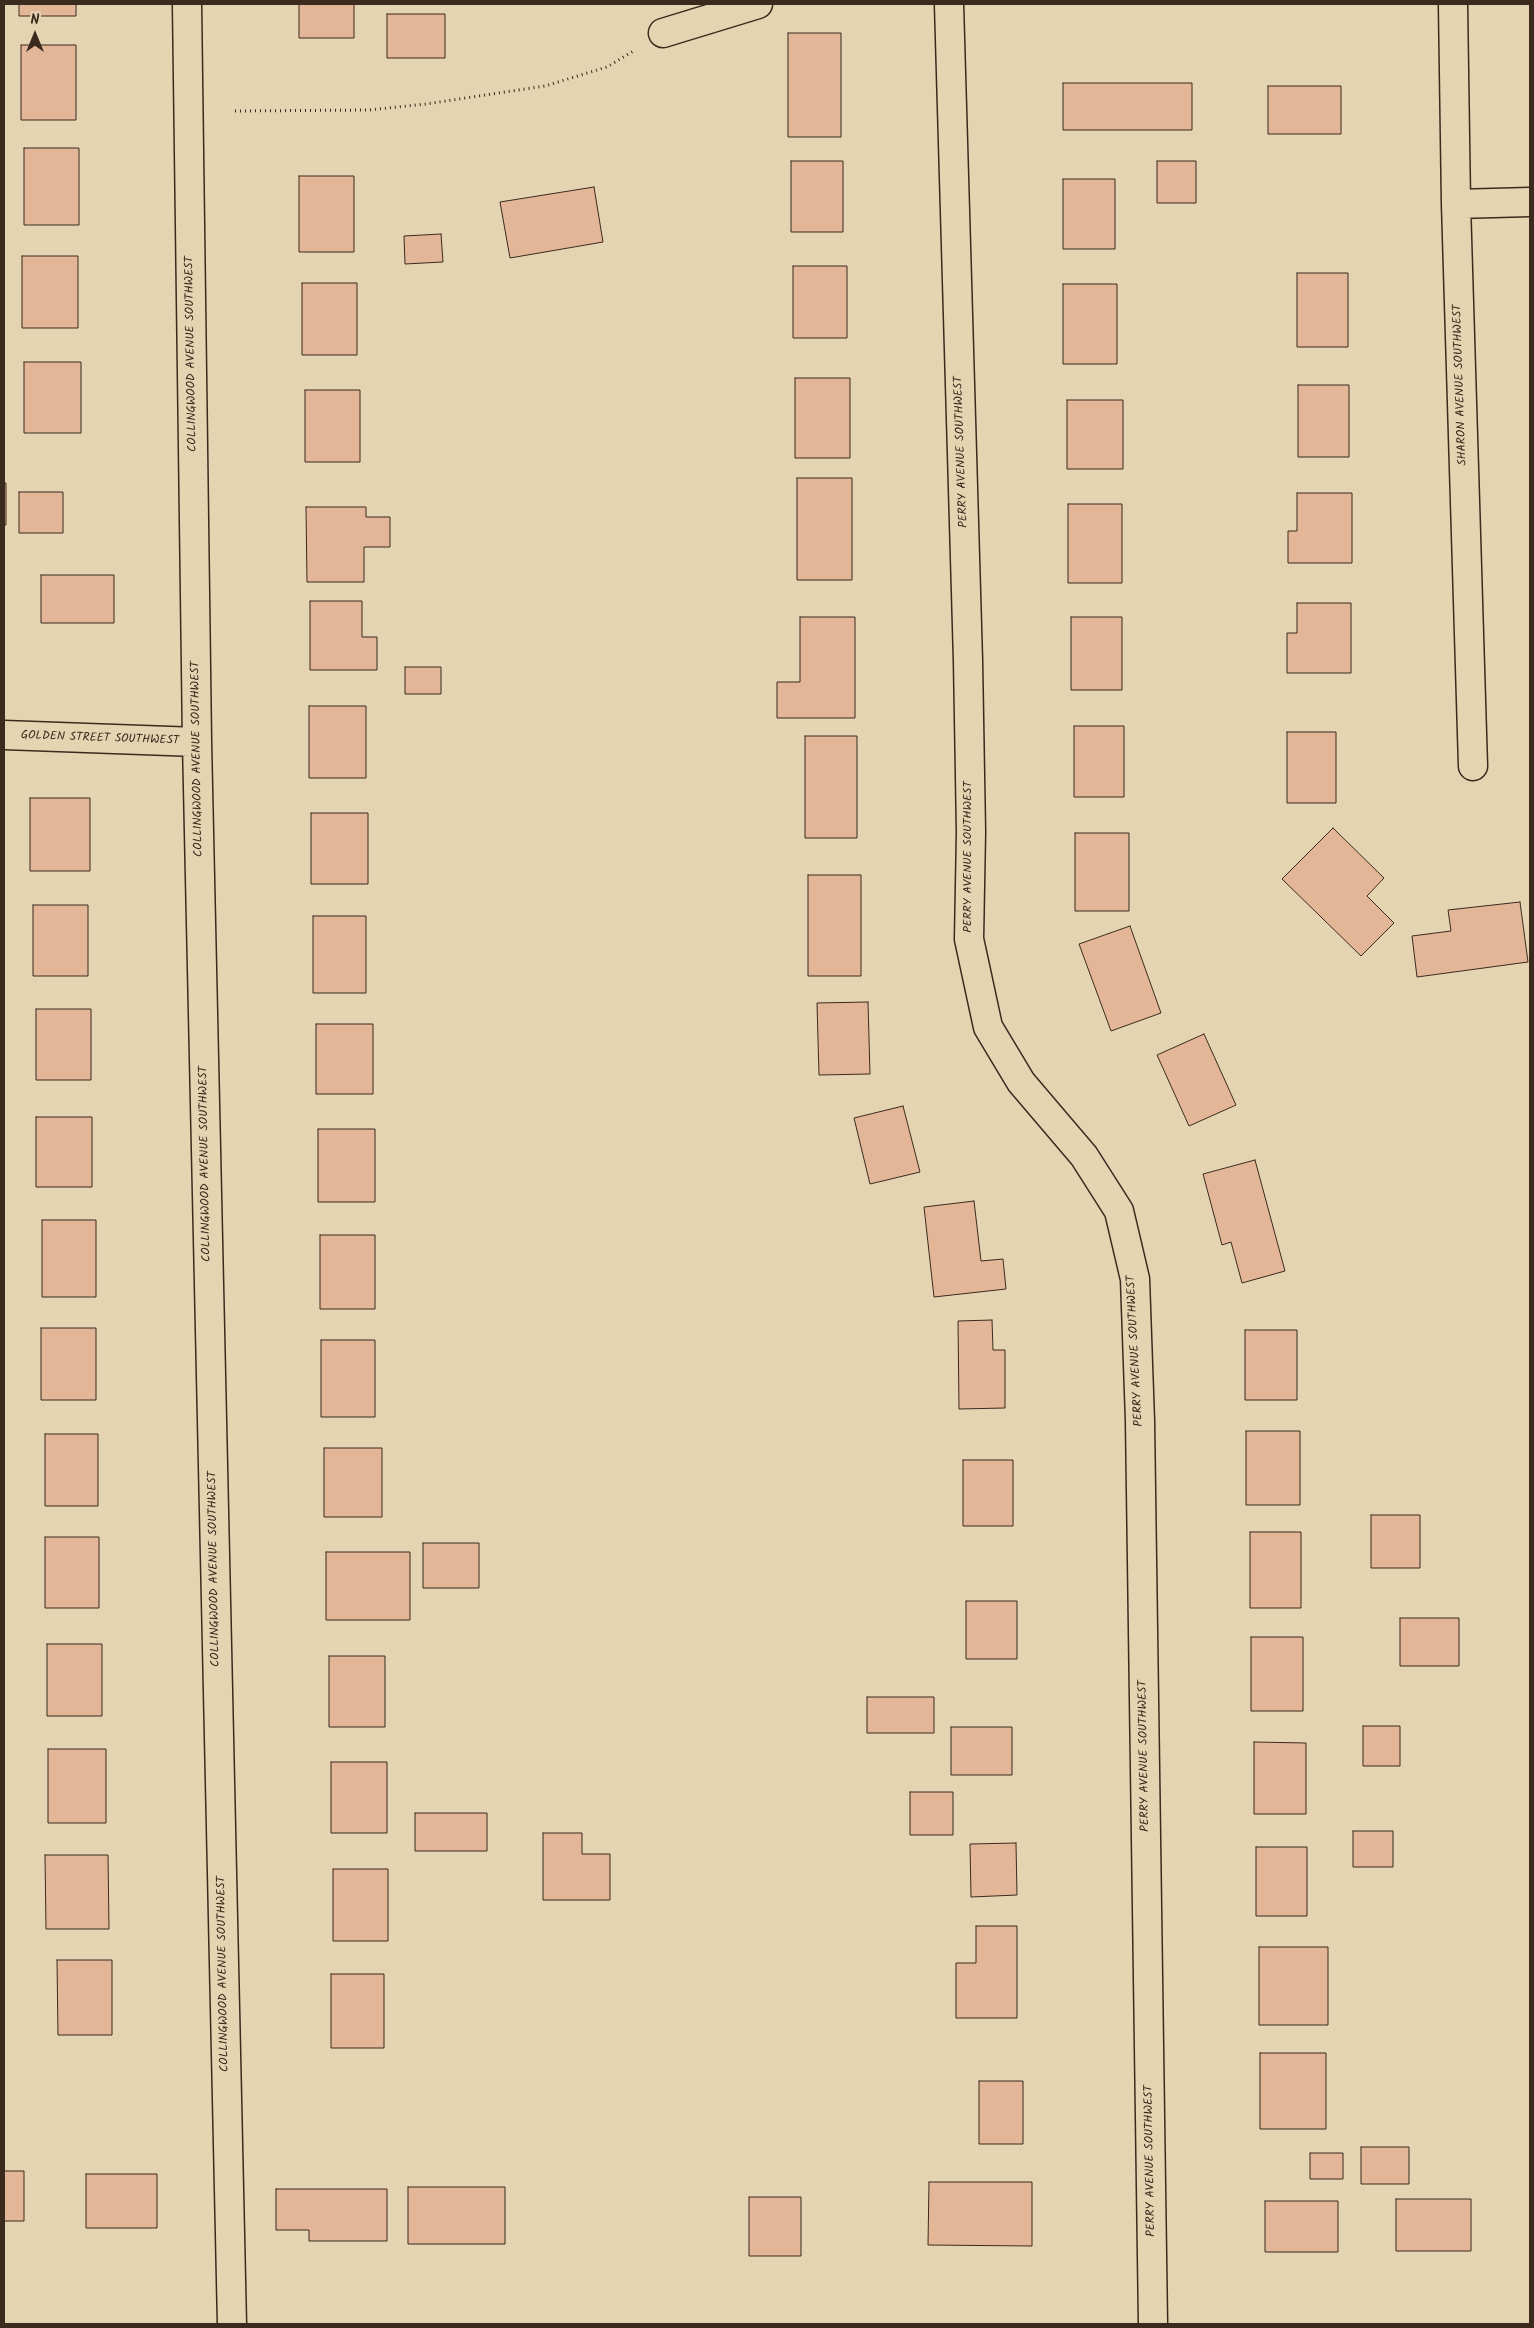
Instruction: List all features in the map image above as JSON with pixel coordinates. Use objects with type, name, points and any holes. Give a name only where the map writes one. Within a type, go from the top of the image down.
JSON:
[{"type":"street","name":"COLLINGWOOD AVENUE SOUTHWEST","points":[[187,4],[197,742],[232,2324]]},
{"type":"street","points":[[664,32],[758,4]]},
{"type":"street","name":"PERRY AVENUE SOUTHWEST","points":[[949,4],[968,661],[971,832],[969,939],[988,1027],[1021,1082],[1084,1156],[1119,1211],[1135,1279],[1140,1441],[1153,2324]]},
{"type":"street","name":"SHARON AVENUE SOUTHWEST","points":[[1453,4],[1456,204],[1473,766]]},
{"type":"street","points":[[1456,204],[1530,202]]},
{"type":"street","name":"GOLDEN STREET SOUTHWEST","points":[[4,736],[197,742]]},
{"type":"path","points":[[236,111],[369,110],[426,104],[545,86],[607,67],[664,32]]},
{"type":"building","points":[[19,4],[76,4],[76,16],[19,16]]},
{"type":"building","points":[[299,4],[354,4],[354,38],[299,38]]},
{"type":"building","points":[[387,14],[445,14],[445,58],[387,58]]},
{"type":"building","points":[[788,33],[841,33],[841,137],[788,137]]},
{"type":"building","points":[[21,45],[76,45],[76,120],[21,120]]},
{"type":"building","points":[[1063,83],[1192,83],[1192,130],[1063,130]]},
{"type":"building","points":[[1268,86],[1341,86],[1341,134],[1268,134]]},
{"type":"building","points":[[24,148],[79,148],[79,225],[24,225]]},
{"type":"building","points":[[791,161],[843,161],[843,232],[791,232]]},
{"type":"building","points":[[1157,161],[1196,161],[1196,203],[1157,203]]},
{"type":"building","points":[[299,176],[354,176],[354,252],[299,252]]},
{"type":"building","points":[[1063,179],[1115,179],[1115,249],[1063,249]]},
{"type":"building","points":[[594,187],[603,242],[510,258],[500,202]]},
{"type":"building","points":[[441,234],[443,262],[405,264],[404,236]]},
{"type":"building","points":[[22,256],[78,256],[78,328],[22,328]]},
{"type":"building","points":[[793,266],[847,266],[847,338],[793,338]]},
{"type":"building","points":[[1297,273],[1348,273],[1348,347],[1297,347]]},
{"type":"building","points":[[302,283],[357,283],[357,355],[302,355]]},
{"type":"building","points":[[1063,284],[1117,284],[1117,364],[1063,364]]},
{"type":"building","points":[[24,362],[81,362],[81,433],[24,433]]},
{"type":"building","points":[[795,378],[850,378],[850,458],[795,458]]},
{"type":"building","points":[[1298,385],[1349,385],[1349,457],[1298,457]]},
{"type":"building","points":[[305,390],[360,390],[360,462],[305,462]]},
{"type":"building","points":[[1067,400],[1123,400],[1123,469],[1067,469]]},
{"type":"building","points":[[797,478],[852,478],[852,580],[797,580]]},
{"type":"building","points":[[4,483],[6,483],[6,525],[4,525]]},
{"type":"building","points":[[19,492],[63,492],[63,533],[19,533]]},
{"type":"building","points":[[1297,493],[1352,493],[1352,563],[1288,563],[1288,531],[1297,531]]},
{"type":"building","points":[[1068,504],[1122,504],[1122,583],[1068,583]]},
{"type":"building","points":[[306,507],[366,507],[366,517],[390,517],[390,547],[364,547],[364,582],[307,582]]},
{"type":"building","points":[[41,575],[114,575],[114,623],[41,623]]},
{"type":"building","points":[[310,601],[362,601],[362,637],[377,637],[377,670],[310,670]]},
{"type":"building","points":[[1297,603],[1351,603],[1351,673],[1287,673],[1287,633],[1297,633]]},
{"type":"building","points":[[800,617],[855,617],[855,718],[777,718],[777,682],[800,682]]},
{"type":"building","points":[[1071,617],[1122,617],[1122,690],[1071,690]]},
{"type":"building","points":[[405,667],[441,667],[441,694],[405,694]]},
{"type":"building","points":[[309,706],[366,706],[366,778],[309,778]]},
{"type":"building","points":[[1074,726],[1124,726],[1124,797],[1074,797]]},
{"type":"building","points":[[1287,732],[1336,732],[1336,803],[1287,803]]},
{"type":"building","points":[[805,736],[857,736],[857,838],[805,838]]},
{"type":"building","points":[[30,798],[90,798],[90,871],[30,871]]},
{"type":"building","points":[[311,813],[368,813],[368,884],[311,884]]},
{"type":"building","points":[[1333,828],[1384,878],[1367,896],[1394,923],[1361,956],[1282,879]]},
{"type":"building","points":[[1075,833],[1129,833],[1129,911],[1075,911]]},
{"type":"building","points":[[808,875],[861,875],[861,976],[808,976]]},
{"type":"building","points":[[1520,902],[1528,962],[1417,977],[1412,936],[1451,931],[1448,910]]},
{"type":"building","points":[[33,905],[88,905],[88,976],[33,976]]},
{"type":"building","points":[[313,916],[366,916],[366,993],[313,993]]},
{"type":"building","points":[[1130,926],[1161,1013],[1111,1031],[1079,944]]},
{"type":"building","points":[[868,1002],[870,1074],[819,1075],[817,1003]]},
{"type":"building","points":[[36,1009],[91,1009],[91,1080],[36,1080]]},
{"type":"building","points":[[316,1024],[373,1024],[373,1094],[316,1094]]},
{"type":"building","points":[[1204,1034],[1236,1105],[1189,1126],[1157,1055]]},
{"type":"building","points":[[903,1106],[920,1172],[870,1184],[854,1118]]},
{"type":"building","points":[[36,1117],[92,1117],[92,1187],[36,1187]]},
{"type":"building","points":[[318,1129],[375,1129],[375,1202],[318,1202]]},
{"type":"building","points":[[1255,1160],[1285,1271],[1242,1283],[1231,1242],[1222,1245],[1203,1174]]},
{"type":"building","points":[[974,1201],[981,1261],[1003,1259],[1006,1289],[934,1297],[924,1207]]},
{"type":"building","points":[[42,1220],[96,1220],[96,1297],[42,1297]]},
{"type":"building","points":[[320,1235],[375,1235],[375,1309],[320,1309]]},
{"type":"building","points":[[992,1320],[993,1350],[1005,1350],[1005,1408],[959,1409],[958,1321]]},
{"type":"building","points":[[41,1328],[96,1328],[96,1400],[41,1400]]},
{"type":"building","points":[[1245,1330],[1297,1330],[1297,1400],[1245,1400]]},
{"type":"building","points":[[321,1340],[375,1340],[375,1417],[321,1417]]},
{"type":"building","points":[[1246,1431],[1300,1431],[1300,1505],[1246,1505]]},
{"type":"building","points":[[45,1434],[98,1434],[98,1506],[45,1506]]},
{"type":"building","points":[[324,1448],[382,1448],[382,1517],[324,1517]]},
{"type":"building","points":[[963,1460],[1013,1460],[1013,1526],[963,1526]]},
{"type":"building","points":[[1371,1515],[1420,1515],[1420,1568],[1371,1568]]},
{"type":"building","points":[[1250,1532],[1301,1532],[1301,1608],[1250,1608]]},
{"type":"building","points":[[45,1537],[99,1537],[99,1608],[45,1608]]},
{"type":"building","points":[[423,1543],[479,1543],[479,1588],[423,1588]]},
{"type":"building","points":[[326,1552],[410,1552],[410,1620],[326,1620]]},
{"type":"building","points":[[966,1601],[1017,1601],[1017,1659],[966,1659]]},
{"type":"building","points":[[1400,1618],[1459,1618],[1459,1666],[1400,1666]]},
{"type":"building","points":[[1251,1637],[1303,1637],[1303,1711],[1251,1711]]},
{"type":"building","points":[[47,1644],[102,1644],[102,1716],[47,1716]]},
{"type":"building","points":[[329,1656],[385,1656],[385,1727],[329,1727]]},
{"type":"building","points":[[867,1697],[934,1697],[934,1733],[867,1733]]},
{"type":"building","points":[[1363,1726],[1400,1726],[1400,1766],[1363,1766]]},
{"type":"building","points":[[951,1727],[1012,1727],[1012,1775],[951,1775]]},
{"type":"building","points":[[1254,1742],[1306,1743],[1306,1814],[1254,1814]]},
{"type":"building","points":[[48,1749],[106,1749],[106,1823],[48,1823]]},
{"type":"building","points":[[331,1762],[387,1762],[387,1833],[331,1833]]},
{"type":"building","points":[[910,1792],[953,1792],[953,1835],[910,1835]]},
{"type":"building","points":[[415,1813],[487,1813],[487,1851],[415,1851]]},
{"type":"building","points":[[1353,1831],[1393,1831],[1393,1867],[1353,1867]]},
{"type":"building","points":[[543,1833],[582,1833],[582,1854],[610,1854],[610,1900],[543,1900]]},
{"type":"building","points":[[1016,1843],[1017,1895],[971,1897],[970,1844]]},
{"type":"building","points":[[1256,1847],[1307,1847],[1307,1916],[1256,1916]]},
{"type":"building","points":[[45,1855],[108,1855],[109,1929],[46,1929]]},
{"type":"building","points":[[333,1869],[388,1869],[388,1941],[333,1941]]},
{"type":"building","points":[[976,1926],[1017,1926],[1017,2018],[956,2018],[956,1963],[976,1963]]},
{"type":"building","points":[[1259,1947],[1328,1947],[1328,2025],[1259,2025]]},
{"type":"building","points":[[57,1960],[112,1960],[112,2035],[58,2035]]},
{"type":"building","points":[[331,1974],[384,1974],[384,2048],[331,2048]]},
{"type":"building","points":[[1260,2053],[1326,2053],[1326,2129],[1260,2129]]},
{"type":"building","points":[[979,2081],[1023,2081],[1023,2144],[979,2144]]},
{"type":"building","points":[[1361,2147],[1409,2147],[1409,2184],[1361,2184]]},
{"type":"building","points":[[1310,2153],[1343,2153],[1343,2179],[1310,2179]]},
{"type":"building","points":[[4,2171],[24,2171],[24,2221],[4,2221]]},
{"type":"building","points":[[86,2174],[157,2174],[157,2228],[86,2228]]},
{"type":"building","points":[[929,2182],[1032,2182],[1032,2246],[928,2245]]},
{"type":"building","points":[[408,2187],[505,2187],[505,2244],[408,2244]]},
{"type":"building","points":[[276,2189],[387,2189],[387,2241],[309,2241],[309,2230],[276,2230]]},
{"type":"building","points":[[749,2197],[801,2197],[801,2256],[749,2256]]},
{"type":"building","points":[[1396,2199],[1471,2199],[1471,2251],[1396,2251]]},
{"type":"building","points":[[1265,2201],[1338,2201],[1338,2252],[1265,2252]]}]
